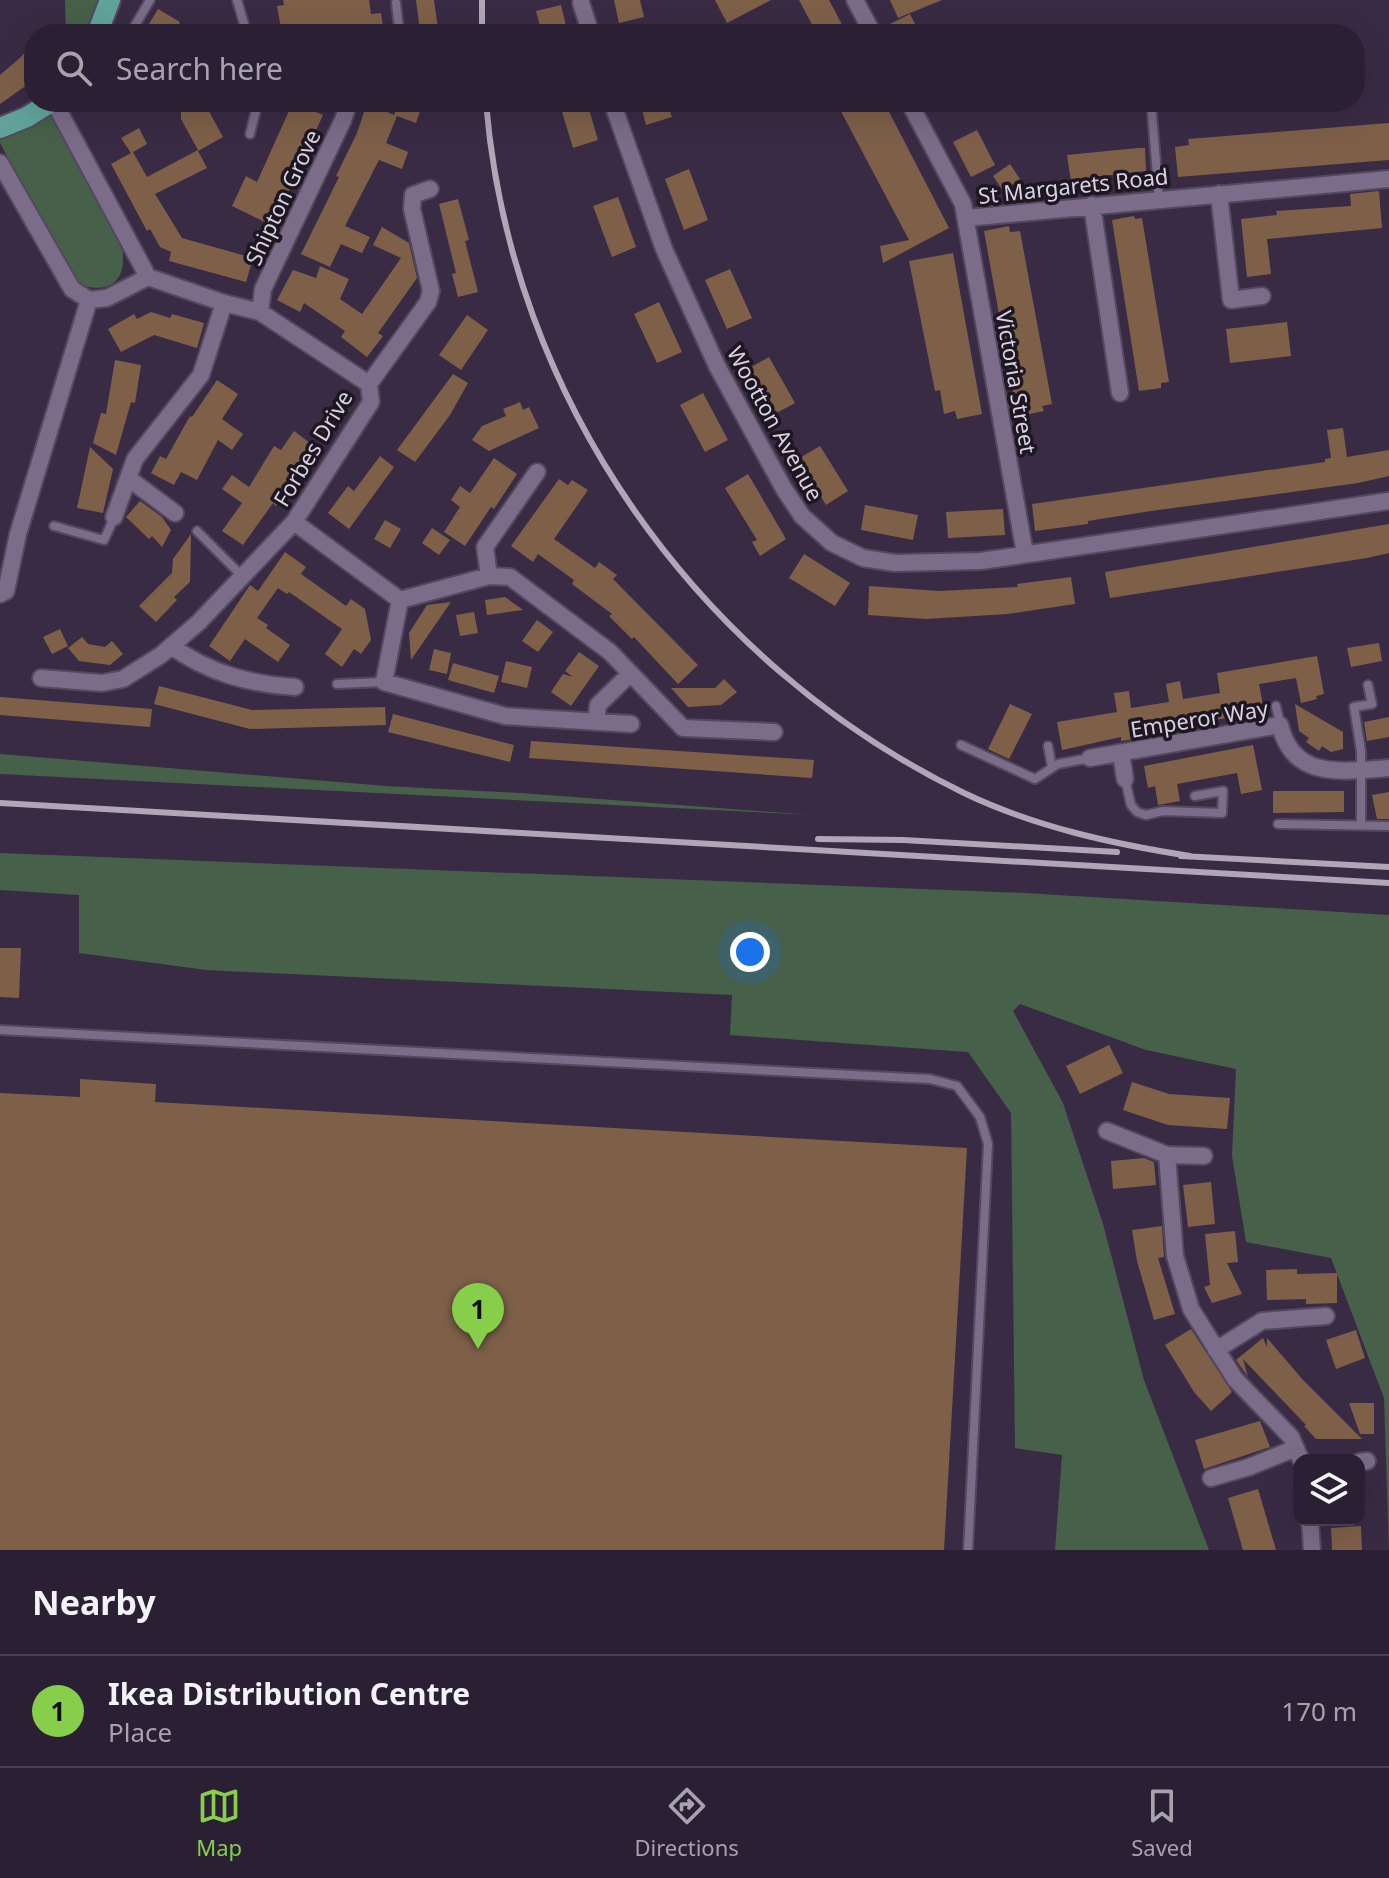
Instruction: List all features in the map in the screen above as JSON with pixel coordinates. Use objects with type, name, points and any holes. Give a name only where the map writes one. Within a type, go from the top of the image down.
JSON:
[{"type":"main road","points":[[101,24],[110,0]]},
{"type":"main road","points":[[0,128],[35,112]]},
{"type":"street","points":[[855,0],[868,24]]},
{"type":"street","points":[[580,2],[588,24]]},
{"type":"street","points":[[0,163],[72,289],[89,300],[107,298],[148,277],[57,112]]},
{"type":"street","name":"Shipton Grove","points":[[260,312],[263,289],[346,112]]},
{"type":"street","name":"Wootton Avenue","points":[[616,112],[664,249],[717,366],[802,516],[832,543],[863,558],[895,563],[981,561],[1389,501]]},
{"type":"street","name":"St Margarets Road","points":[[914,112],[963,204],[966,218],[1389,179]]},
{"type":"street","points":[[369,384],[428,302],[431,291],[412,209],[413,195],[430,189]]},
{"type":"street","points":[[1219,194],[1231,300],[1262,296]]},
{"type":"street","points":[[1092,205],[1120,393]]},
{"type":"street","name":"Victoria Street","points":[[966,218],[1025,554]]},
{"type":"street","name":"Forbes Drive","points":[[41,678],[102,683],[123,679],[171,646],[199,622],[294,522],[371,402],[369,384],[260,312],[148,277]]},
{"type":"street","points":[[0,594],[6,591],[18,534],[89,300]]},
{"type":"street","points":[[114,517],[135,459],[201,375],[224,303]]},
{"type":"street","points":[[489,576],[485,547],[537,472]]},
{"type":"street","points":[[128,478],[175,513]]},
{"type":"street","points":[[294,522],[400,600]]},
{"type":"street","points":[[400,600],[489,576],[510,577],[610,652],[683,728],[774,732]]},
{"type":"street","points":[[400,600],[384,682],[505,716],[631,724]]},
{"type":"street","points":[[171,646],[195,663],[222,674],[263,685],[295,687]]},
{"type":"street","points":[[596,722],[598,705],[630,674]]},
{"type":"street","name":"Emperor Way","points":[[1090,758],[1280,725],[1284,742],[1293,754],[1319,770],[1389,768]]},
{"type":"street","points":[[1121,753],[1125,779]]},
{"type":"street","points":[[1107,1131],[1167,1155],[1204,1156]]},
{"type":"street","points":[[1167,1155],[1175,1256],[1191,1309],[1235,1379],[1291,1437],[1298,1454]]},
{"type":"street","points":[[1216,1350],[1262,1321],[1326,1316]]},
{"type":"street","points":[[1211,1478],[1293,1455]]},
{"type":"street","points":[[1310,1526],[1312,1550]]},
{"type":"lane","points":[[136,24],[150,0]]},
{"type":"lane","points":[[237,0],[244,24]]},
{"type":"lane","points":[[396,3],[398,24]]},
{"type":"lane","points":[[250,134],[256,112]]},
{"type":"lane","points":[[1152,112],[1159,199]]},
{"type":"lane","points":[[54,526],[104,540],[114,517]]},
{"type":"lane","points":[[197,531],[242,576]]},
{"type":"lane","points":[[337,684],[384,682]]},
{"type":"lane","points":[[1361,825],[1361,751],[1354,707],[1372,704],[1368,685]]},
{"type":"lane","points":[[1276,706],[1280,725]]},
{"type":"lane","points":[[961,745],[1035,779],[1052,767],[1090,758]]},
{"type":"lane","points":[[1048,746],[1052,767]]},
{"type":"lane","points":[[1125,779],[1131,805],[1137,812],[1146,815],[1163,811],[1222,813],[1223,791],[1195,796]]},
{"type":"lane","points":[[1278,824],[1389,826]]},
{"type":"lane","points":[[0,1030],[930,1079],[957,1086],[980,1117],[988,1144],[968,1550]]},
{"type":"green space","points":[[65,0],[104,0],[94,24],[66,24]]},
{"type":"green space","points":[[50,112],[122,247],[119,277],[107,286],[98,288],[76,284],[0,143],[0,138]]},
{"type":"green space","points":[[0,754],[386,786],[811,815],[0,774]]},
{"type":"green space","points":[[0,853],[1025,893],[1389,915],[1389,1550],[1384,1398],[1331,1258],[1246,1242],[1232,1156],[1236,1069],[1146,1050],[1020,1004],[1013,1011],[1063,1103],[1103,1224],[1144,1380],[1209,1550],[1055,1550],[1062,1455],[1015,1448],[1011,1113],[968,1052],[730,1035],[732,995],[206,970],[79,953],[79,895],[0,890]]},
{"type":"building","points":[[283,0],[369,0],[371,14],[381,13],[383,24],[280,24],[277,6],[284,5]]},
{"type":"building","points":[[416,0],[434,0],[437,24],[419,24]]},
{"type":"building","points":[[614,0],[640,0],[644,17],[619,23]]},
{"type":"building","points":[[715,0],[771,0],[727,23]]},
{"type":"building","points":[[799,0],[829,0],[842,24],[812,24]]},
{"type":"building","points":[[890,0],[942,0],[898,18]]},
{"type":"building","points":[[561,5],[566,24],[539,24],[536,11]]},
{"type":"building","points":[[158,9],[180,22],[179,24],[149,24]]},
{"type":"building","points":[[910,14],[915,24],[890,24]]},
{"type":"building","points":[[24,54],[24,87],[0,104],[0,75]]},
{"type":"building","points":[[181,112],[209,112],[223,137],[198,151],[207,168],[155,194],[182,238],[253,258],[246,282],[169,261],[171,252],[160,247],[150,229],[147,231],[111,164],[131,153],[121,138],[139,128],[147,144],[133,152],[147,177],[198,150],[181,119]]},
{"type":"building","points":[[288,112],[323,115],[273,226],[232,206],[246,176],[257,182]]},
{"type":"building","points":[[364,112],[394,115],[395,112],[420,112],[416,123],[397,116],[386,143],[408,152],[402,169],[379,160],[345,226],[370,237],[362,253],[341,244],[330,267],[301,254],[339,177],[336,176]]},
{"type":"building","points":[[562,112],[590,112],[598,140],[573,148]]},
{"type":"building","points":[[643,112],[670,112],[672,117],[646,125]]},
{"type":"building","points":[[841,112],[889,112],[949,228],[883,263],[880,246],[909,240]]},
{"type":"building","points":[[1389,123],[1389,160],[1178,177],[1175,147],[1189,145],[1188,139]]},
{"type":"building","points":[[977,130],[995,165],[971,177],[953,142]]},
{"type":"building","points":[[1145,148],[1146,171],[1102,176],[1103,188],[1072,189],[1067,155]]},
{"type":"building","points":[[1010,164],[1020,179],[1003,191],[993,176]]},
{"type":"building","points":[[689,169],[708,220],[684,230],[665,179]]},
{"type":"building","points":[[1379,191],[1382,228],[1267,239],[1271,274],[1247,277],[1241,219],[1277,215],[1276,211],[1351,206],[1350,194]]},
{"type":"building","points":[[618,197],[636,247],[612,257],[593,206]]},
{"type":"building","points":[[458,199],[478,292],[458,297],[452,274],[456,273],[439,204]]},
{"type":"building","points":[[1134,216],[1135,219],[1142,218],[1169,382],[1161,383],[1161,388],[1139,391],[1112,220]]},
{"type":"building","points":[[1009,226],[1010,232],[1020,231],[1052,404],[1042,406],[1044,411],[1020,416],[1019,403],[1015,403],[984,231]]},
{"type":"building","points":[[382,227],[409,243],[417,278],[378,333],[383,336],[367,357],[341,337],[345,331],[304,303],[300,312],[277,300],[293,270],[316,278],[320,266],[349,279],[340,299],[362,314],[401,258],[373,245]]},
{"type":"building","points":[[953,253],[982,414],[957,419],[955,411],[944,414],[940,390],[935,391],[909,261]]},
{"type":"building","points":[[730,269],[752,318],[727,329],[705,280]]},
{"type":"building","points":[[659,302],[682,352],[657,363],[634,314]]},
{"type":"building","points":[[151,312],[204,323],[197,348],[154,335],[121,352],[108,329],[134,314],[137,319]]},
{"type":"building","points":[[467,315],[488,330],[461,370],[439,355]]},
{"type":"building","points":[[1287,322],[1291,356],[1230,363],[1226,329]]},
{"type":"building","points":[[769,357],[795,403],[771,416],[746,370]]},
{"type":"building","points":[[115,360],[141,365],[135,403],[131,402],[116,455],[93,443],[101,413],[106,414]]},
{"type":"building","points":[[453,374],[468,383],[450,415],[415,462],[397,450]]},
{"type":"building","points":[[217,380],[238,394],[222,419],[243,434],[232,450],[218,440],[197,480],[181,472],[174,485],[151,473],[160,456],[166,459],[190,416]]},
{"type":"building","points":[[703,393],[728,440],[705,452],[680,405]]},
{"type":"building","points":[[520,402],[523,410],[529,407],[539,428],[489,451],[472,440],[482,426],[506,416],[503,409]]},
{"type":"building","points":[[1343,428],[1347,457],[1389,450],[1389,476],[1035,531],[1032,504],[1325,462],[1325,459],[1331,458],[1327,430]]},
{"type":"building","points":[[294,431],[314,446],[276,506],[273,503],[243,545],[222,531],[242,503],[222,489],[232,475],[249,487],[274,446],[281,450]]},
{"type":"building","points":[[820,446],[848,491],[826,505],[798,459]]},
{"type":"building","points":[[90,447],[113,469],[103,513],[77,508]]},
{"type":"building","points":[[380,456],[394,467],[349,529],[328,513],[348,486],[354,491]]},
{"type":"building","points":[[494,458],[517,474],[465,546],[444,532],[460,507],[451,500],[460,486],[470,493]]},
{"type":"building","points":[[748,474],[786,539],[760,556],[752,542],[757,540],[725,488]]},
{"type":"building","points":[[559,479],[568,485],[572,480],[588,490],[554,539],[595,568],[599,562],[617,575],[613,579],[698,665],[678,684],[634,637],[632,639],[609,616],[612,614],[572,584],[574,580],[538,554],[533,562],[511,546]]},
{"type":"building","points":[[140,501],[162,517],[171,530],[162,547],[126,517]]},
{"type":"building","points":[[865,505],[918,515],[913,540],[861,530]]},
{"type":"building","points":[[1003,509],[1005,535],[948,538],[946,512]]},
{"type":"building","points":[[385,520],[401,529],[390,548],[374,539]]},
{"type":"building","points":[[1389,524],[1389,553],[1110,598],[1105,572]]},
{"type":"building","points":[[432,528],[450,540],[439,555],[422,543]]},
{"type":"building","points":[[191,534],[190,582],[174,597],[177,600],[156,622],[139,606],[172,573],[173,559]]},
{"type":"building","points":[[285,552],[306,567],[301,574],[346,606],[351,599],[365,609],[371,640],[361,654],[354,649],[342,667],[325,654],[342,629],[289,592],[287,594],[278,588],[257,618],[290,645],[278,662],[245,639],[230,661],[209,646],[250,585],[258,591]]},
{"type":"building","points":[[804,554],[850,583],[835,606],[789,578]]},
{"type":"building","points":[[1071,577],[1075,604],[1007,614],[926,619],[868,615],[869,586],[939,591],[1018,587],[1017,584]]},
{"type":"building","points":[[505,597],[523,610],[487,615],[485,600]]},
{"type":"building","points":[[451,602],[411,660],[409,633],[427,605]]},
{"type":"building","points":[[474,612],[478,633],[460,636],[456,615]]},
{"type":"building","points":[[537,620],[553,632],[538,652],[522,641]]},
{"type":"building","points":[[60,629],[68,646],[52,654],[43,637]]},
{"type":"building","points":[[82,637],[88,644],[105,647],[112,641],[123,654],[110,665],[79,661],[68,648]]},
{"type":"building","points":[[1379,643],[1382,661],[1351,667],[1347,648]]},
{"type":"building","points":[[434,649],[451,653],[447,674],[429,670]]},
{"type":"building","points":[[579,652],[599,666],[571,706],[551,692],[563,674],[573,677],[565,671]]},
{"type":"building","points":[[1317,656],[1324,694],[1316,696],[1317,699],[1301,703],[1296,678],[1259,684],[1264,711],[1134,735],[1135,739],[1121,741],[1121,737],[1062,750],[1057,722],[1117,712],[1114,693],[1129,691],[1131,708],[1169,702],[1166,684],[1180,681],[1183,699],[1220,693],[1217,673]]},
{"type":"building","points":[[506,661],[532,667],[527,688],[501,682]]},
{"type":"building","points":[[453,663],[499,676],[494,693],[448,680]]},
{"type":"building","points":[[724,679],[737,692],[721,705],[688,707],[671,688],[715,688]]},
{"type":"building","points":[[159,686],[252,710],[385,707],[386,725],[250,729],[154,704]]},
{"type":"building","points":[[0,697],[152,709],[150,727],[0,715]]},
{"type":"building","points":[[1010,704],[1032,714],[1009,759],[988,749]]},
{"type":"building","points":[[1295,704],[1343,732],[1343,749],[1331,752],[1322,746],[1319,751],[1306,742],[1309,738],[1299,731]]},
{"type":"building","points":[[393,714],[514,745],[510,762],[388,732]]},
{"type":"building","points":[[1389,717],[1389,737],[1367,741],[1364,722]]},
{"type":"building","points":[[531,741],[814,760],[812,778],[529,758]]},
{"type":"building","points":[[1253,745],[1262,790],[1241,794],[1237,773],[1177,784],[1180,801],[1158,805],[1155,786],[1148,788],[1144,766]]},
{"type":"building","points":[[1273,791],[1344,791],[1344,812],[1273,813]]},
{"type":"building","points":[[1389,792],[1389,819],[1377,819],[1372,795]]},
{"type":"building","points":[[0,948],[21,948],[19,998],[0,997]]},
{"type":"building","points":[[1109,1045],[1123,1073],[1080,1094],[1066,1066]]},
{"type":"building","points":[[80,1079],[156,1084],[155,1102],[967,1148],[944,1550],[0,1550],[0,1093],[80,1097]]},
{"type":"building","points":[[1132,1082],[1169,1094],[1230,1098],[1227,1129],[1168,1125],[1123,1110]]},
{"type":"building","points":[[1144,1158],[1154,1162],[1156,1185],[1113,1189],[1111,1161]]},
{"type":"building","points":[[1211,1182],[1215,1224],[1188,1227],[1183,1185]]},
{"type":"building","points":[[1162,1226],[1164,1257],[1158,1258],[1175,1314],[1154,1320],[1137,1261],[1132,1230]]},
{"type":"building","points":[[1235,1231],[1238,1262],[1227,1263],[1242,1294],[1212,1303],[1204,1287],[1210,1285],[1205,1234]]},
{"type":"building","points":[[1297,1269],[1297,1274],[1337,1273],[1337,1303],[1306,1304],[1306,1299],[1267,1300],[1266,1270]]},
{"type":"building","points":[[1191,1329],[1232,1392],[1211,1411],[1194,1392],[1165,1345]]},
{"type":"building","points":[[1356,1330],[1365,1358],[1336,1369],[1326,1340]]},
{"type":"building","points":[[1263,1338],[1267,1347],[1267,1338],[1303,1380],[1362,1439],[1316,1439],[1243,1359],[1248,1377],[1236,1360]]},
{"type":"building","points":[[1349,1403],[1374,1403],[1374,1434],[1360,1434]]},
{"type":"building","points":[[1260,1421],[1270,1447],[1204,1469],[1195,1440]]},
{"type":"building","points":[[1258,1489],[1276,1550],[1243,1550],[1228,1498]]},
{"type":"building","points":[[1361,1526],[1362,1550],[1332,1550],[1331,1528]]},
{"type":"railway","points":[[482,0],[482,24]]},
{"type":"railway","points":[[487,112],[502,211],[533,317],[577,416],[634,510],[702,595],[780,672],[868,738],[964,793],[1046,825],[1132,846],[1190,856]]},
{"type":"railway","points":[[0,803],[1389,883]]},
{"type":"railway","points":[[818,839],[903,840],[1117,852]]},
{"type":"railway","points":[[1181,856],[1389,867]]},
{"type":"place","name":"Ikea Distribution Centre","points":[[478,1349]]}]
